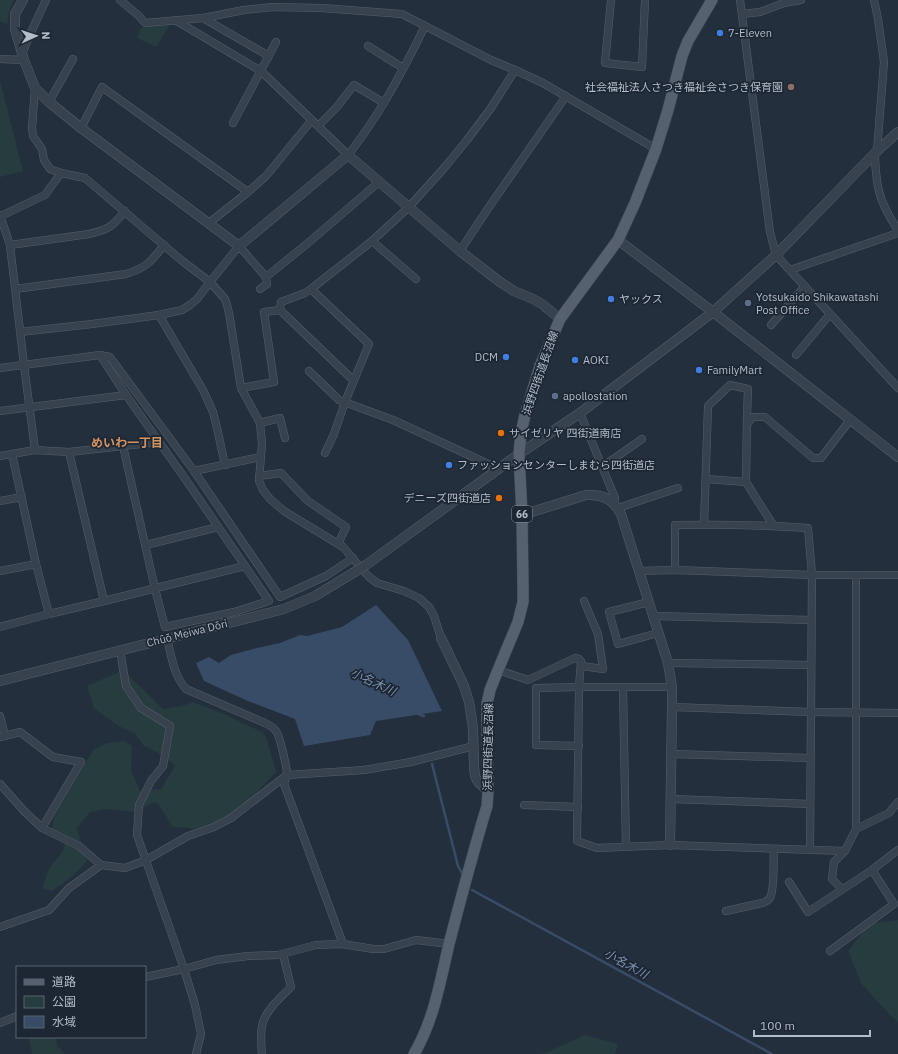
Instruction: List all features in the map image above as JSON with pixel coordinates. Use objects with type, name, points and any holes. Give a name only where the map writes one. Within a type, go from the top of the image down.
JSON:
[{"type":"main road","name":"浜野四街道長沼線","points":[[414,1054],[426,1031],[434,1010],[449,944],[487,806],[487,704],[490,690],[518,622],[523,602],[522,515],[519,454],[521,433],[525,415],[540,366],[560,319],[618,240],[636,203],[656,149],[682,56],[688,41],[712,0]]},
{"type":"street","points":[[23,0],[15,14],[14,29],[35,88],[80,128],[240,246],[266,277],[267,284],[260,289]]},
{"type":"street","points":[[23,57],[32,30],[46,0]]},
{"type":"street","points":[[120,0],[145,23],[203,18],[244,10],[273,7],[322,8],[402,14],[490,60],[543,83],[656,149]]},
{"type":"street","points":[[273,7],[278,0]]},
{"type":"street","points":[[611,0],[605,63],[642,67],[645,0]]},
{"type":"street","points":[[740,0],[770,232],[776,255],[898,388]]},
{"type":"street","points":[[742,14],[760,12],[784,3],[801,0]]},
{"type":"street","points":[[790,270],[898,232],[883,203],[878,185],[875,164],[884,62],[874,0]]},
{"type":"street","points":[[203,18],[269,56]]},
{"type":"street","points":[[175,20],[261,71],[348,155],[460,251],[514,292],[542,304],[560,319]]},
{"type":"street","points":[[20,332],[159,315],[178,311],[190,305],[197,299],[240,246],[348,155],[365,134],[384,103],[425,26]]},
{"type":"street","points":[[233,123],[276,42]]},
{"type":"street","points":[[368,46],[403,68]]},
{"type":"street","points":[[0,59],[23,57]]},
{"type":"street","points":[[49,102],[73,59]]},
{"type":"street","points":[[280,310],[281,302],[305,293],[311,289],[372,241],[409,207],[467,140],[491,108],[515,70]]},
{"type":"street","points":[[318,126],[336,108],[354,85],[384,103]]},
{"type":"street","points":[[80,128],[102,87],[248,192]]},
{"type":"street","points":[[35,88],[32,128],[33,136],[42,149],[44,160],[50,169],[85,178],[181,260],[210,282],[225,299],[228,305],[242,388],[260,423],[262,444],[259,481],[263,490],[270,499],[284,511],[343,547],[368,576],[377,583],[404,590],[420,598],[429,607],[434,616],[441,638],[464,686],[469,702],[473,728],[475,776],[478,782],[488,791]]},
{"type":"street","points":[[460,251],[566,96]]},
{"type":"street","points":[[209,223],[266,176],[312,121]]},
{"type":"street","name":"Chūō Meiwa Dōri","points":[[0,681],[284,609],[315,596],[353,573],[519,454],[580,413],[713,312],[776,255],[898,132]]},
{"type":"street","points":[[36,450],[24,365],[10,245],[0,216],[45,195],[61,173]]},
{"type":"street","points":[[266,277],[379,182]]},
{"type":"street","points":[[10,245],[100,232],[109,228],[125,211]]},
{"type":"street","points":[[618,240],[713,312],[898,457]]},
{"type":"street","points":[[372,241],[416,279]]},
{"type":"street","points":[[15,289],[126,274],[136,271],[154,260],[164,245]]},
{"type":"street","points":[[771,325],[804,286]]},
{"type":"street","points":[[311,289],[369,344],[353,380],[334,434],[325,453]]},
{"type":"street","points":[[242,388],[274,382],[264,312],[280,310]]},
{"type":"street","points":[[280,310],[353,380]]},
{"type":"street","points":[[796,355],[830,314]]},
{"type":"street","points":[[159,315],[203,390],[213,412],[225,465]]},
{"type":"street","points":[[100,355],[126,395],[269,601],[234,612],[165,627],[123,446]]},
{"type":"street","points":[[0,368],[100,355],[110,357],[194,471],[280,597],[326,576],[353,558]]},
{"type":"street","points":[[309,371],[339,400],[393,420],[499,469]]},
{"type":"street","points":[[704,525],[708,406],[730,385],[748,389],[746,424],[746,482],[773,526]]},
{"type":"street","points":[[0,411],[126,395]]},
{"type":"street","points":[[580,413],[615,498],[616,505],[621,514],[668,663],[672,687],[670,845]]},
{"type":"street","points":[[746,424],[753,417],[765,416],[813,458],[821,458],[850,420]]},
{"type":"street","points":[[260,423],[280,418],[285,438]]},
{"type":"street","points":[[602,466],[642,439]]},
{"type":"street","points":[[0,456],[36,450],[69,452],[159,442]]},
{"type":"street","points":[[69,452],[104,601]]},
{"type":"street","points":[[12,454],[36,564],[49,614]]},
{"type":"street","points":[[194,471],[260,457]]},
{"type":"street","points":[[259,476],[281,473],[308,501],[346,527],[338,544]]},
{"type":"street","points":[[706,479],[746,482]]},
{"type":"street","points":[[522,515],[586,496],[602,496],[616,505],[678,488]]},
{"type":"street","points":[[0,501],[22,497]]},
{"type":"street","points":[[675,570],[675,526],[773,526],[808,528],[812,575],[810,850]]},
{"type":"street","points":[[146,545],[218,527]]},
{"type":"street","points":[[0,570],[36,564]]},
{"type":"street","points":[[0,627],[245,566]]},
{"type":"street","points":[[639,571],[675,570],[812,575],[898,575]]},
{"type":"street","points":[[842,890],[832,879],[834,862],[845,851],[856,829],[856,575]]},
{"type":"street","points":[[582,666],[603,669],[598,634],[584,601]]},
{"type":"street","points":[[649,602],[609,612],[618,644],[658,633]]},
{"type":"street","points":[[654,616],[811,620]]},
{"type":"street","points":[[167,638],[177,677],[186,689],[266,723],[276,731],[281,745],[287,775],[284,784],[342,944]]},
{"type":"street","points":[[120,650],[126,686],[141,708],[170,726],[163,766],[151,781],[140,805],[138,835],[195,1005],[201,1034],[196,1054]]},
{"type":"street","points":[[498,670],[528,680],[575,658],[581,661],[582,666],[579,687],[577,841],[597,848],[670,845],[845,851]]},
{"type":"street","points":[[668,663],[811,665]]},
{"type":"street","points":[[579,746],[536,745],[536,688],[672,687]]},
{"type":"street","points":[[623,688],[626,847]]},
{"type":"street","points":[[672,707],[810,712],[898,713]]},
{"type":"street","points":[[0,716],[2,737],[20,732],[54,757],[81,762],[42,828]]},
{"type":"street","points":[[0,784],[24,811],[42,828],[78,846],[101,866],[125,868],[146,860],[188,836],[214,827],[231,818],[287,775],[364,770],[411,762],[474,746]]},
{"type":"street","points":[[671,754],[810,758]]},
{"type":"street","points":[[671,799],[810,804]]},
{"type":"street","points":[[856,829],[889,813],[898,802]]},
{"type":"street","points":[[524,805],[578,807]]},
{"type":"street","points":[[726,911],[768,901],[771,896],[772,888],[774,849]]},
{"type":"street","points":[[789,882],[808,912],[872,870],[898,850]]},
{"type":"street","points":[[0,927],[49,910],[69,888],[101,866]]},
{"type":"street","points":[[830,951],[894,904],[872,870]]},
{"type":"street","points":[[146,977],[184,969],[216,960],[248,956],[278,955],[316,945],[342,944],[384,949],[416,940],[449,944]]},
{"type":"street","points":[[262,1054],[263,1022],[273,1005],[291,987],[283,954]]},
{"type":"street","points":[[0,1023],[16,1016]]},
{"type":"green space","points":[[0,0],[14,0],[9,12],[7,24],[0,21]]},
{"type":"green space","points":[[170,24],[156,47],[137,38],[141,28]]},
{"type":"green space","points":[[0,81],[23,171],[0,177]]},
{"type":"green space","points":[[123,670],[163,709],[182,706],[193,702],[224,714],[262,732],[266,737],[276,772],[241,809],[202,829],[173,827],[159,805],[154,802],[136,812],[105,809],[90,812],[77,828],[87,861],[73,876],[52,891],[42,888],[50,867],[63,851],[67,835],[51,830],[55,815],[93,750],[108,743],[125,741],[132,746],[131,771],[140,791],[161,789],[175,766],[160,754],[143,745],[135,734],[117,725],[94,708],[87,686]]},
{"type":"green space","points":[[898,920],[898,1022],[861,983],[848,951],[870,923]]},
{"type":"green space","points":[[585,1035],[618,1044],[615,1054],[534,1054],[545,1053]]},
{"type":"green space","points":[[29,1038],[56,1038],[57,1045],[65,1054],[32,1054]]},
{"type":"water","points":[[376,605],[408,640],[442,711],[376,721],[370,735],[304,746],[295,719],[248,701],[204,681],[196,663],[209,657],[219,663],[231,655],[280,643],[300,635],[307,636],[342,627]]},
{"type":"waterway","name":"小名木川","points":[[418,714],[424,716]]},
{"type":"waterway","name":"小名木川","points":[[432,764],[458,866],[462,873]]},
{"type":"waterway","name":"小名木川","points":[[472,890],[772,1054]]},
{"type":"place","name":"7-Eleven","points":[[720,33]]},
{"type":"place","name":"社会福祉法人さつき福祉会さつき保育園","points":[[791,87]]},
{"type":"place","name":"ヤックス","points":[[611,299]]},
{"type":"place","name":"Yotsukaido Shikawatashi Post Office","points":[[748,303]]},
{"type":"place","name":"DCM","points":[[506,357]]},
{"type":"place","name":"AOKI","points":[[575,360]]},
{"type":"place","name":"FamilyMart","points":[[699,370]]},
{"type":"place","name":"apollostation","points":[[555,396]]},
{"type":"place","name":"サイゼリヤ 四街道南店","points":[[501,433]]},
{"type":"place","name":"ファッションセンターしまむら四街道店","points":[[449,465]]},
{"type":"place","name":"デニーズ四街道店","points":[[499,498]]},
{"type":"district","name":"めいわ一丁目","points":[[127,443]]}]
